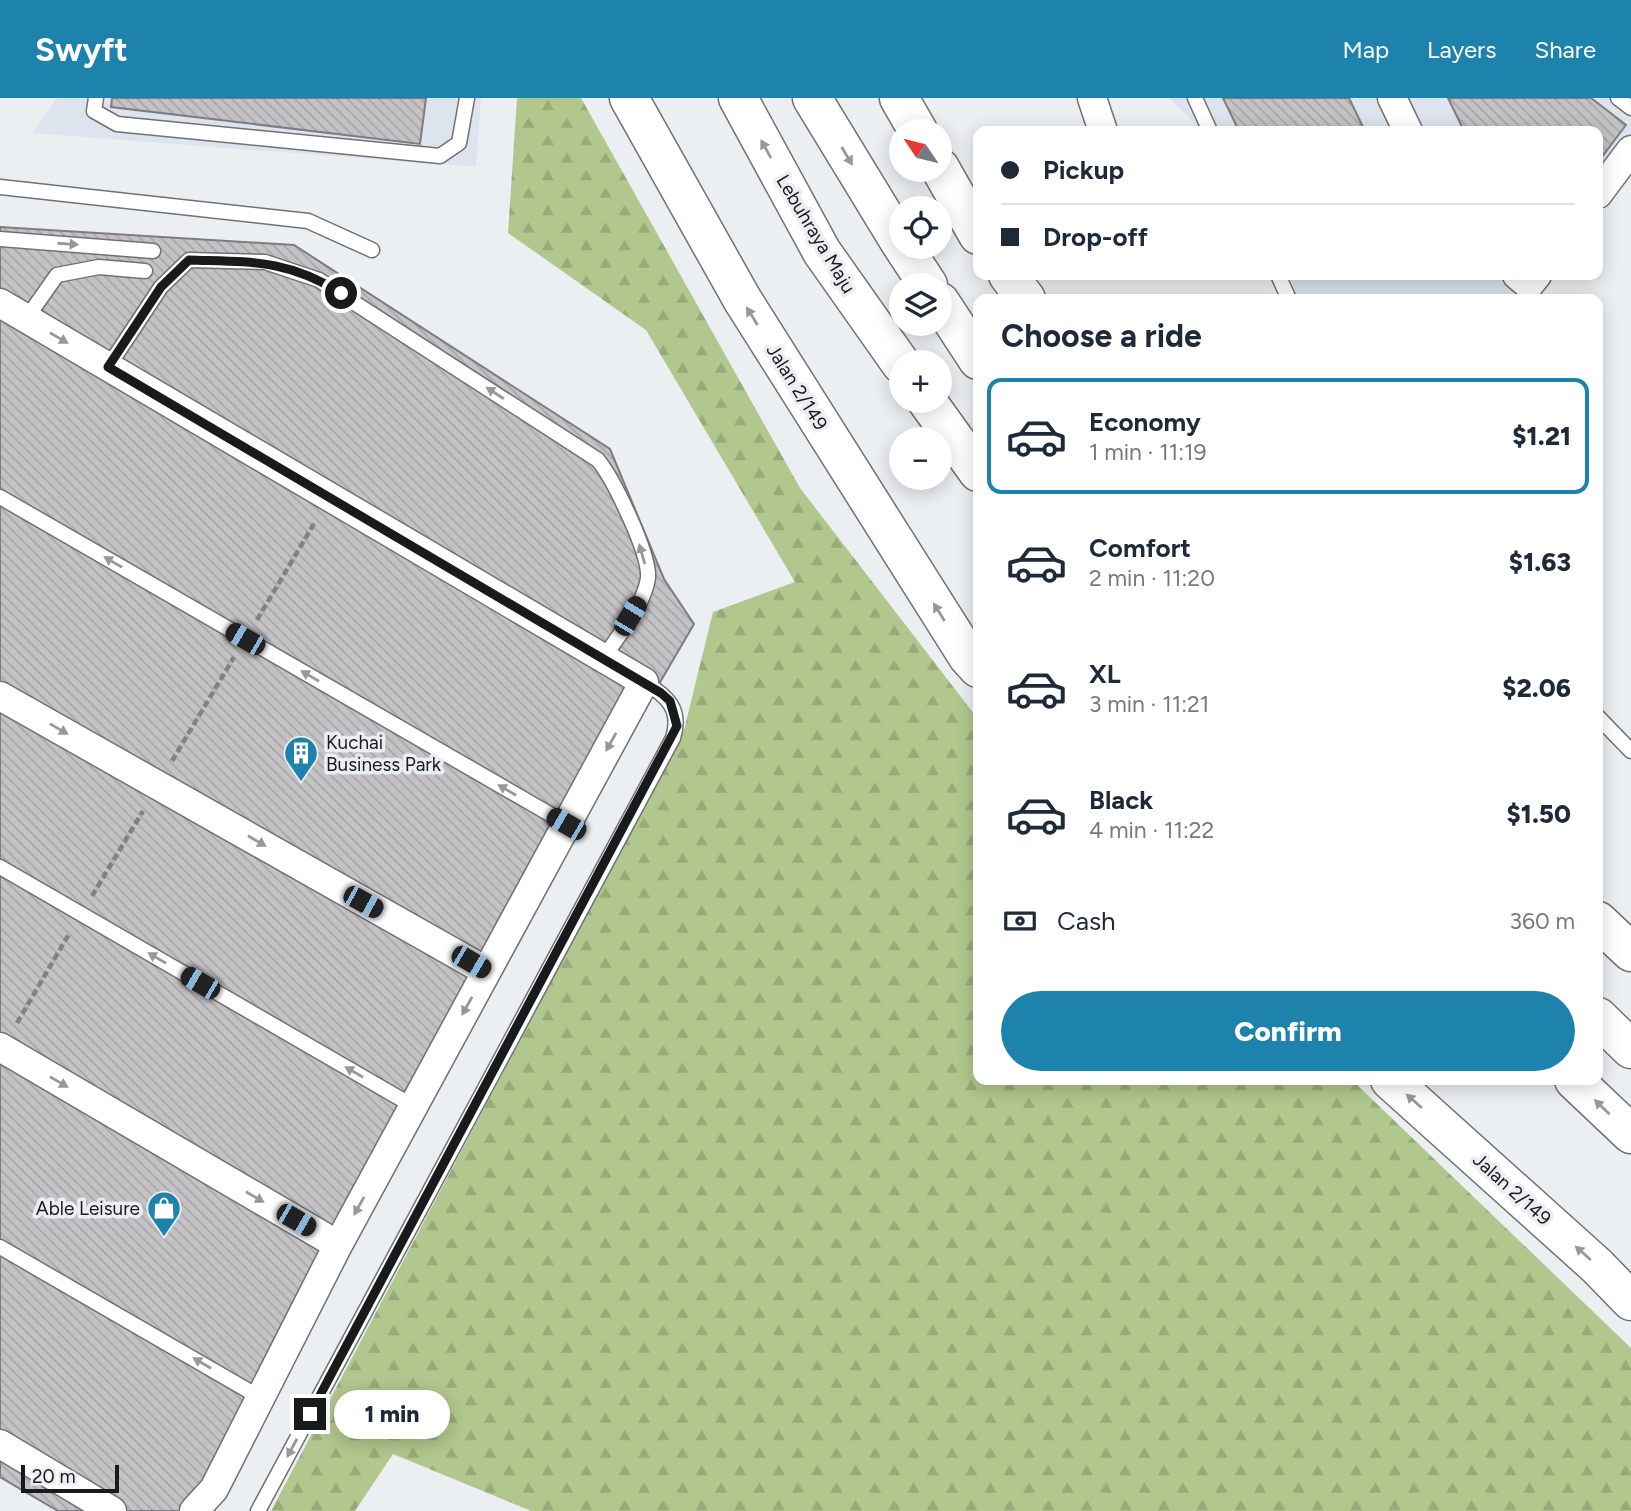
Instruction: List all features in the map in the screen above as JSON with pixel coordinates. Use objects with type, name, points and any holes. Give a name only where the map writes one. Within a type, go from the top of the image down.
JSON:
[{"type":"main road","name":"Jalan 2/149","points":[[629,98],[741,299],[973,662]]},
{"type":"main road","name":"Lebuhraya Maju","points":[[738,98],[822,252],[891,350]]},
{"type":"main road","points":[[812,98],[889,224]]},
{"type":"main road","points":[[899,98],[911,119]]},
{"type":"main road","points":[[948,182],[973,226]]},
{"type":"main road","points":[[952,320],[973,352]]},
{"type":"main road","points":[[936,413],[973,465]]},
{"type":"main road","points":[[1603,926],[1631,952]]},
{"type":"main road","points":[[1603,1022],[1631,1049]]},
{"type":"main road","name":"Jalan 2/149","points":[[1396,1085],[1597,1266],[1631,1301]]},
{"type":"main road","points":[[1579,1085],[1631,1135]]},
{"type":"street","points":[[1092,98],[1101,126]]},
{"type":"street","points":[[1392,98],[1406,126]]},
{"type":"street","points":[[1603,187],[1631,150]]},
{"type":"street","points":[[0,303],[644,682],[338,1245],[214,1489],[194,1511]]},
{"type":"street","points":[[0,696],[486,971]]},
{"type":"street","points":[[0,1047],[338,1245]]},
{"type":"street","points":[[0,1444],[112,1511]]},
{"type":"lane","points":[[96,98],[94,111],[117,124],[440,156],[459,143],[467,98]]},
{"type":"lane","points":[[1195,98],[1208,126]]},
{"type":"lane","points":[[1618,98],[1631,108]]},
{"type":"lane","points":[[0,187],[308,221],[372,250]]},
{"type":"lane","points":[[0,239],[153,251]]},
{"type":"lane","points":[[108,367],[161,287],[189,260],[265,262],[319,280],[598,460],[613,478],[637,537],[648,576],[643,595],[604,658]]},
{"type":"lane","points":[[26,319],[57,275],[99,267],[145,271]]},
{"type":"lane","points":[[0,497],[566,824]]},
{"type":"lane","points":[[258,1511],[673,738],[677,726],[670,701],[644,682]]},
{"type":"lane","points":[[1603,722],[1631,751]]},
{"type":"lane","points":[[0,867],[413,1106]]},
{"type":"lane","points":[[0,1247],[261,1398]]},
{"type":"shaded area","points":[[57,98],[481,98],[476,167],[32,133]]},
{"type":"shaded area","points":[[1169,98],[1631,98],[1631,133],[1603,172],[1603,126],[1197,126]]},
{"type":"shaded area","points":[[1290,280],[1523,280],[1513,294],[1298,294]]},
{"type":"green space","points":[[517,98],[581,98],[800,488],[973,713],[973,1085],[1357,1085],[1631,1348],[1631,1511],[531,1511],[393,1454],[355,1511],[271,1511],[684,730],[713,612],[795,582],[646,330],[508,233]]},
{"type":"building","points":[[112,98],[426,98],[420,144],[111,107]]},
{"type":"building","points":[[1223,98],[1349,98],[1363,126],[1237,126]]},
{"type":"building","points":[[1448,98],[1591,98],[1626,125],[1603,155],[1603,126],[1462,126]]},
{"type":"building","name":"Kuchai Business Park","points":[[0,227],[294,245],[610,449],[664,579],[694,624],[508,943],[214,1511],[58,1511],[0,1477]]},
{"type":"place","name":"Kuchai Business Park","points":[[301,783]]},
{"type":"place","name":"Able Leisure","points":[[164,1238]]},
{"type":"route","points":[[310,1414],[673,738],[677,726],[676,713],[670,701],[661,693],[108,367],[161,287],[189,260],[265,262],[296,270],[341,293]]}]
